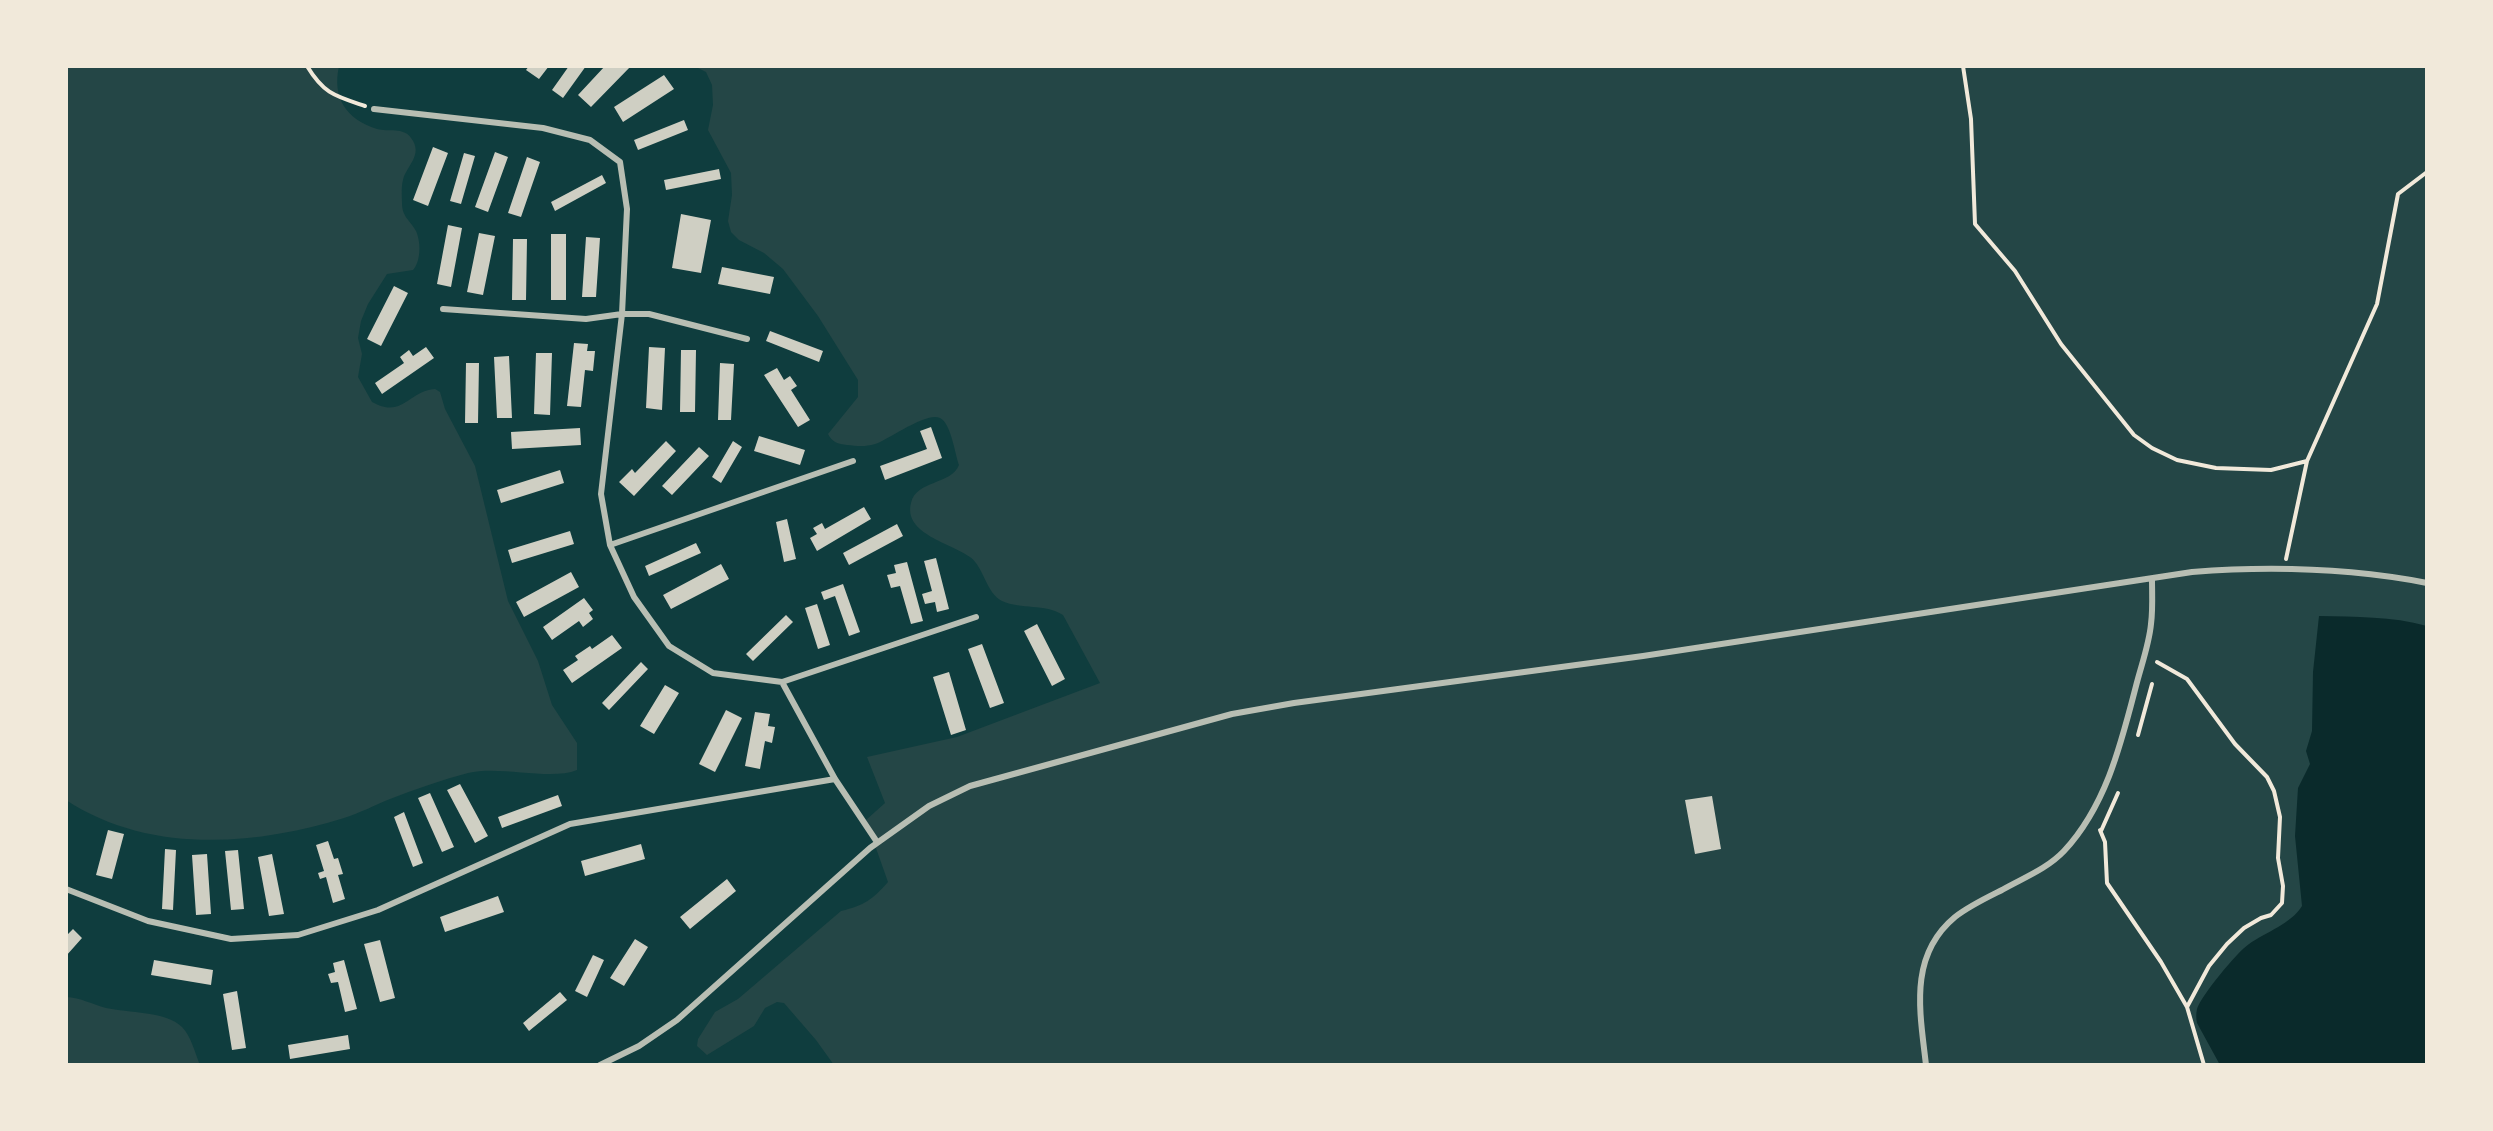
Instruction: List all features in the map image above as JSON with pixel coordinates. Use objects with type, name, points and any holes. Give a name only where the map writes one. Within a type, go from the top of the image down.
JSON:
[{"type":"street","points":[[374,109],[543,128],[590,140],[620,162],[627,209],[622,314],[601,494],[610,545],[634,597],[669,646],[713,673],[782,682],[976,617]]},
{"type":"street","points":[[443,309],[586,320],[622,314],[649,314],[747,339]]},
{"type":"street","points":[[610,545],[853,461]]},
{"type":"street","points":[[600,1065],[639,1046],[677,1020],[877,842],[929,806],[970,786],[1014,772],[1232,714],[1294,703],[1643,656],[2203,571],[2284,569],[2374,574],[2427,583]]},
{"type":"street","points":[[1926,1065],[1919,1006],[1920,983],[1923,965],[1934,940],[1947,924],[1966,909],[2031,874],[2057,857],[2069,845],[2092,810],[2117,756],[2145,654],[2151,622],[2152,579]]},
{"type":"street","points":[[782,682],[835,779],[877,842]]},
{"type":"street","points":[[66,889],[148,921],[231,939],[298,935],[378,910],[570,824],[835,779]]},
{"type":"path","points":[[307,66],[319,85],[339,98],[374,109]]},
{"type":"path","points":[[1964,66],[1971,119],[1975,224],[2015,271],[2061,344],[2134,435],[2152,448],[2177,460],[2216,468],[2271,470],[2307,460]]},
{"type":"path","points":[[2284,569],[2307,460],[2377,304],[2398,194],[2427,172]]},
{"type":"path","points":[[2157,661],[2187,679],[2235,744],[2267,777],[2274,791],[2280,817],[2278,858],[2283,886],[2282,903],[2271,915],[2244,928],[2227,944],[2209,966],[2187,1007]]},
{"type":"path","points":[[2092,810],[2105,842],[2107,883],[2161,962],[2187,1007],[2204,1065]]},
{"type":"shaded area","points":[[66,66],[339,66],[337,77],[340,97],[350,113],[366,125],[377,129],[404,132],[411,138],[416,150],[403,180],[402,208],[418,235],[419,257],[413,270],[387,274],[368,304],[361,321],[358,338],[362,354],[358,377],[372,402],[382,406],[398,406],[426,391],[435,389],[440,392],[445,409],[475,466],[508,601],[538,661],[552,705],[577,743],[577,770],[553,774],[495,771],[468,773],[409,792],[344,818],[274,835],[238,839],[202,840],[166,837],[131,830],[98,817],[66,800]]},
{"type":"shaded area","points":[[694,66],[2427,66],[2427,1065],[834,1065],[784,1003],[777,1002],[765,1008],[754,1026],[707,1055],[697,1046],[698,1039],[715,1012],[738,999],[841,911],[867,901],[888,882],[866,820],[885,803],[867,757],[957,737],[1100,683],[1063,615],[1048,609],[1002,601],[992,592],[975,561],[930,536],[914,523],[910,514],[914,496],[926,486],[949,476],[959,465],[950,432],[944,421],[934,417],[926,419],[868,446],[841,444],[833,441],[828,434],[858,397],[858,380],[818,316],[783,269],[764,253],[739,240],[731,232],[728,221],[732,195],[731,173],[708,130],[713,105],[712,85],[706,72]]},
{"type":"shaded area","points":[[2319,616],[2387,619],[2427,626],[2427,1065],[2220,1065],[2197,1023],[2196,1016],[2200,1003],[2228,965],[2249,944],[2285,923],[2302,906],[2295,836],[2298,788],[2310,764],[2306,751],[2312,731],[2313,672]]},
{"type":"shaded area","points":[[66,997],[106,1008],[157,1015],[175,1022],[188,1035],[200,1065],[66,1065]]},
{"type":"building","points":[[529,66],[549,66],[539,79],[526,70]]},
{"type":"building","points":[[569,66],[586,66],[563,98],[552,90]]},
{"type":"building","points":[[605,66],[631,66],[591,107],[578,95]]},
{"type":"building","points":[[664,75],[674,89],[623,122],[614,107]]},
{"type":"building","points":[[684,120],[688,130],[638,150],[634,140]]},
{"type":"building","points":[[433,147],[448,153],[428,206],[413,200]]},
{"type":"building","points":[[495,152],[508,157],[488,212],[475,207]]},
{"type":"building","points":[[464,153],[475,156],[461,204],[450,201]]},
{"type":"building","points":[[527,157],[540,162],[521,217],[508,213]]},
{"type":"building","points":[[719,169],[721,179],[666,190],[664,180]]},
{"type":"building","points":[[602,175],[606,183],[555,211],[551,202]]},
{"type":"building","points":[[681,214],[711,220],[701,273],[672,268]]},
{"type":"building","points":[[448,225],[462,228],[451,287],[437,284]]},
{"type":"building","points":[[479,233],[495,236],[483,295],[467,292]]},
{"type":"building","points":[[551,234],[566,234],[566,300],[551,300]]},
{"type":"building","points":[[586,237],[600,238],[596,297],[582,297]]},
{"type":"building","points":[[513,239],[527,239],[526,300],[512,300]]},
{"type":"building","points":[[722,267],[774,277],[770,294],[718,284]]},
{"type":"building","points":[[394,286],[408,293],[381,346],[367,339]]},
{"type":"building","points":[[770,331],[823,351],[819,362],[766,341]]},
{"type":"building","points":[[574,343],[588,344],[587,351],[595,351],[593,371],[585,370],[581,407],[567,406]]},
{"type":"building","points":[[426,347],[434,358],[382,394],[375,383],[404,363],[400,357],[409,350],[413,356]]},
{"type":"building","points":[[649,347],[665,348],[662,410],[646,408]]},
{"type":"building","points":[[681,350],[696,350],[695,412],[680,412]]},
{"type":"building","points":[[536,353],[552,353],[550,415],[534,414]]},
{"type":"building","points":[[509,356],[512,418],[497,418],[494,357]]},
{"type":"building","points":[[466,363],[479,363],[478,423],[465,423]]},
{"type":"building","points":[[720,363],[734,364],[731,420],[718,420]]},
{"type":"building","points":[[777,368],[784,380],[790,376],[797,386],[791,390],[810,420],[798,427],[764,375]]},
{"type":"building","points":[[931,427],[942,458],[885,480],[880,466],[927,449],[920,431]]},
{"type":"building","points":[[580,428],[581,445],[512,449],[511,432]]},
{"type":"building","points":[[759,436],[805,450],[800,465],[754,451]]},
{"type":"building","points":[[666,441],[676,451],[634,496],[619,482],[632,469],[635,473]]},
{"type":"building","points":[[733,441],[742,447],[721,483],[712,477]]},
{"type":"building","points":[[699,447],[709,456],[672,495],[662,486]]},
{"type":"building","points":[[560,470],[564,483],[501,503],[497,490]]},
{"type":"building","points":[[864,507],[871,519],[817,551],[810,538],[817,534],[813,528],[822,523],[825,529]]},
{"type":"building","points":[[787,519],[796,559],[784,562],[776,522]]},
{"type":"building","points":[[897,524],[903,536],[849,565],[843,553]]},
{"type":"building","points":[[570,531],[574,544],[512,563],[508,550]]},
{"type":"building","points":[[696,543],[701,553],[649,576],[645,566]]},
{"type":"building","points":[[936,558],[949,609],[937,612],[935,602],[925,604],[922,594],[932,591],[924,561]]},
{"type":"building","points":[[907,562],[923,621],[911,624],[900,586],[891,588],[887,575],[896,573],[894,565]]},
{"type":"building","points":[[721,564],[729,579],[671,609],[663,595]]},
{"type":"building","points":[[571,572],[579,587],[524,617],[516,602]]},
{"type":"building","points":[[843,584],[860,632],[849,636],[835,596],[824,600],[821,592]]},
{"type":"building","points":[[584,598],[593,610],[589,613],[593,619],[583,627],[579,621],[552,640],[543,627]]},
{"type":"building","points":[[817,604],[830,645],[818,649],[805,608]]},
{"type":"building","points":[[786,615],[793,622],[753,661],[746,654]]},
{"type":"building","points":[[1037,624],[1065,679],[1052,686],[1024,631]]},
{"type":"building","points":[[612,635],[622,648],[572,683],[563,670],[578,660],[575,656],[590,646],[592,649]]},
{"type":"building","points":[[982,644],[1004,703],[990,708],[968,649]]},
{"type":"building","points":[[641,662],[648,669],[609,710],[602,703]]},
{"type":"building","points":[[949,672],[966,730],[951,735],[933,677]]},
{"type":"building","points":[[665,685],[679,693],[654,734],[640,726]]},
{"type":"building","points":[[726,710],[742,718],[715,772],[699,764]]},
{"type":"building","points":[[755,712],[770,714],[768,726],[775,727],[772,743],[765,741],[760,769],[745,766]]},
{"type":"building","points":[[460,784],[488,836],[475,843],[447,790]]},
{"type":"building","points":[[430,793],[454,847],[442,852],[418,798]]},
{"type":"building","points":[[558,795],[562,806],[502,828],[498,817]]},
{"type":"building","points":[[1712,796],[1721,849],[1695,854],[1685,800]]},
{"type":"building","points":[[404,812],[423,863],[413,867],[394,817]]},
{"type":"building","points":[[108,830],[124,834],[112,879],[96,875]]},
{"type":"building","points":[[328,841],[334,859],[338,858],[343,874],[338,875],[345,899],[333,903],[326,877],[320,879],[318,873],[324,871],[316,845]]},
{"type":"building","points":[[641,844],[645,859],[585,876],[581,861]]},
{"type":"building","points":[[165,849],[176,850],[173,910],[162,909]]},
{"type":"building","points":[[238,850],[244,909],[231,910],[225,851]]},
{"type":"building","points":[[207,854],[211,914],[196,915],[192,855]]},
{"type":"building","points":[[272,854],[284,914],[269,916],[258,857]]},
{"type":"building","points":[[727,879],[736,891],[690,929],[680,917]]},
{"type":"building","points":[[498,896],[504,912],[445,932],[440,917]]},
{"type":"building","points":[[73,929],[82,938],[66,956],[66,936]]},
{"type":"building","points":[[635,939],[648,947],[624,986],[610,978]]},
{"type":"building","points":[[380,940],[395,998],[380,1002],[364,944]]},
{"type":"building","points":[[593,955],[604,960],[587,997],[575,991]]},
{"type":"building","points":[[154,960],[213,970],[211,985],[151,975]]},
{"type":"building","points":[[344,960],[357,1009],[345,1012],[338,982],[331,983],[328,974],[335,972],[333,963]]},
{"type":"building","points":[[237,991],[246,1048],[232,1050],[223,994]]},
{"type":"building","points":[[560,992],[567,1000],[529,1031],[523,1023]]},
{"type":"building","points":[[348,1035],[350,1049],[290,1059],[288,1045]]}]
